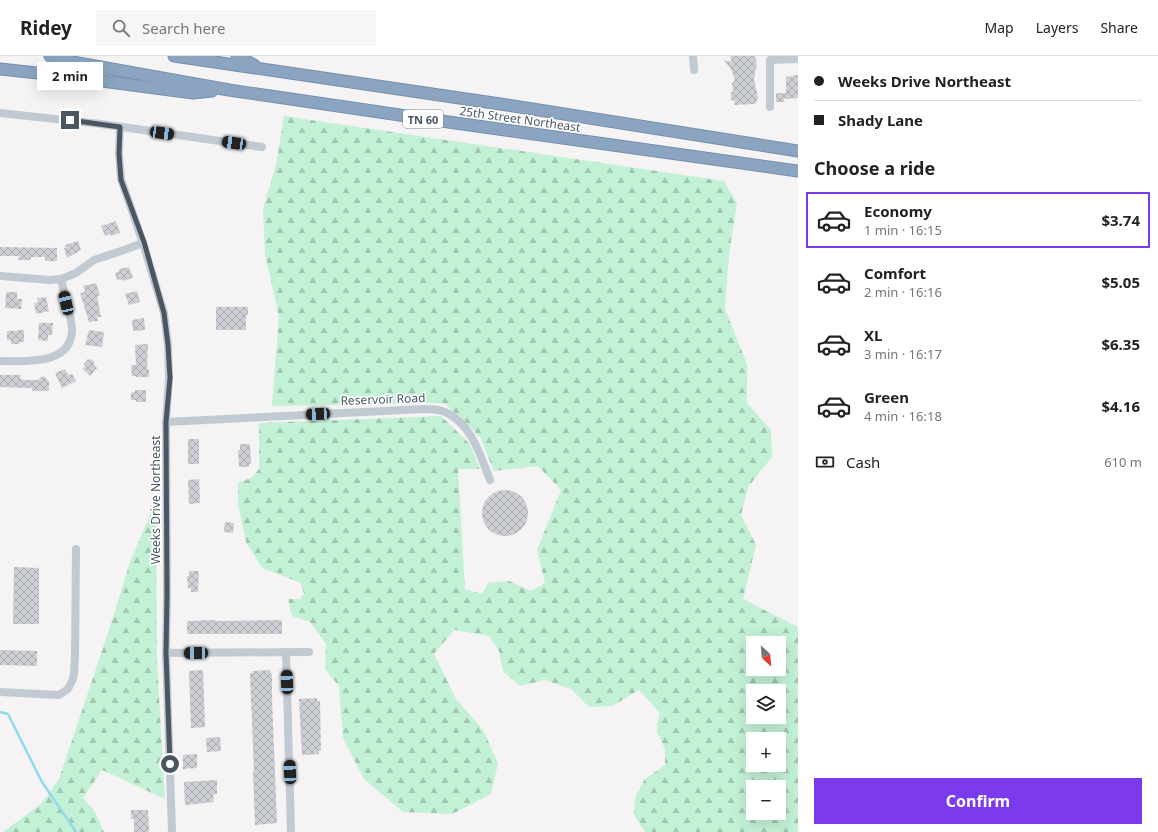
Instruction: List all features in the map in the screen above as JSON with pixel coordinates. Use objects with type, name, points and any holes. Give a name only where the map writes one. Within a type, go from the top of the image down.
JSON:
[{"type":"highway","name":"25th Street Northeast","points":[[50,56],[62,60],[229,90],[798,171]]},
{"type":"highway","name":"25th Street Northeast","points":[[174,56],[262,68],[798,151]]},
{"type":"highway","points":[[237,56],[262,68]]},
{"type":"highway","points":[[0,69],[193,93],[229,90]]},
{"type":"street","points":[[693,56],[694,70]]},
{"type":"street","points":[[770,107],[770,60],[798,59]]},
{"type":"street","points":[[0,113],[120,127],[262,147]]},
{"type":"street","name":"Weeks Drive Northeast","points":[[120,127],[119,154],[121,180],[144,242],[164,313],[168,345],[170,378],[166,422],[166,653],[172,832]]},
{"type":"street","points":[[0,276],[50,280],[61,279],[76,273],[94,260],[144,242]]},
{"type":"street","points":[[0,361],[49,359],[61,353],[66,347],[70,341],[72,327],[61,279]]},
{"type":"street","name":"Reservoir Road","points":[[166,422],[424,408],[449,414],[469,432],[490,480]]},
{"type":"street","points":[[0,692],[59,694],[65,692],[70,685],[73,679],[75,656],[76,549]]},
{"type":"street","points":[[286,652],[291,832]]},
{"type":"street","points":[[166,653],[309,652]]},
{"type":"green space","points":[[284,116],[724,181],[737,203],[729,254],[725,309],[747,364],[747,403],[771,430],[772,457],[748,487],[741,515],[756,545],[743,599],[798,627],[798,832],[645,832],[634,815],[635,797],[645,779],[665,765],[665,749],[657,732],[659,712],[639,690],[612,706],[589,707],[571,689],[545,680],[520,686],[503,671],[499,651],[489,636],[454,630],[434,654],[456,699],[483,730],[498,763],[491,794],[452,814],[403,812],[364,779],[343,738],[339,686],[325,669],[326,644],[310,622],[292,616],[288,599],[300,599],[304,594],[301,583],[262,568],[246,542],[238,504],[238,483],[251,478],[259,469],[259,423],[441,416],[470,444],[480,469],[458,469],[465,589],[482,594],[488,583],[509,581],[531,591],[545,583],[537,550],[561,490],[538,466],[494,471],[480,437],[444,403],[272,406],[279,317],[265,254],[263,209],[276,165]]},
{"type":"green space","points":[[156,501],[157,662],[165,799],[102,770],[83,798],[94,810],[104,832],[3,832],[41,804],[59,779],[110,627],[130,562]]},
{"type":"building","points":[[730,56],[755,56],[757,66],[754,79],[758,98],[755,104],[734,105],[735,101],[731,100],[731,92],[733,92],[732,83],[735,80],[731,69],[724,60],[732,62]]},
{"type":"building","points":[[798,75],[798,98],[784,99],[784,102],[776,102],[776,93],[786,93],[786,77]]},
{"type":"building","points":[[116,221],[120,233],[105,236],[101,226]]},
{"type":"building","points":[[78,241],[81,250],[67,258],[64,248],[66,248],[65,245]]},
{"type":"building","points":[[0,247],[57,248],[57,261],[45,261],[45,257],[31,257],[31,260],[18,260],[19,256],[0,256]]},
{"type":"building","points":[[129,267],[133,278],[122,281],[121,279],[117,280],[115,273],[120,271],[119,269]]},
{"type":"building","points":[[96,283],[100,296],[97,296],[101,317],[97,317],[98,321],[89,322],[80,293],[85,292],[83,286]]},
{"type":"building","points":[[137,291],[140,302],[129,305],[125,294]]},
{"type":"building","points":[[6,292],[17,292],[17,299],[22,299],[21,309],[5,308]]},
{"type":"building","points":[[46,297],[49,311],[36,314],[34,303],[38,302],[37,298]]},
{"type":"building","points":[[216,307],[248,307],[248,315],[246,315],[246,330],[216,330]]},
{"type":"building","points":[[144,318],[145,330],[133,331],[132,320]]},
{"type":"building","points":[[39,323],[53,323],[52,335],[48,335],[48,341],[38,340]]},
{"type":"building","points":[[24,330],[24,342],[19,342],[19,344],[11,344],[11,340],[7,340],[7,331]]},
{"type":"building","points":[[89,330],[104,332],[102,347],[85,345]]},
{"type":"building","points":[[148,344],[147,369],[149,369],[149,377],[132,376],[131,365],[136,365],[135,345]]},
{"type":"building","points":[[88,359],[91,359],[95,363],[93,364],[97,368],[90,376],[82,368],[85,367],[84,364]]},
{"type":"building","points":[[65,369],[68,375],[72,374],[76,381],[62,388],[55,373]]},
{"type":"building","points":[[0,375],[21,375],[20,379],[25,380],[38,380],[44,376],[49,381],[49,391],[32,391],[32,388],[0,387]]},
{"type":"building","points":[[135,390],[146,390],[146,402],[136,402],[136,400],[131,400],[131,393],[135,392]]},
{"type":"building","points":[[188,439],[199,439],[199,464],[188,464]]},
{"type":"building","points":[[240,444],[250,444],[251,464],[249,464],[249,467],[239,467],[238,450],[240,450]]},
{"type":"building","points":[[199,479],[200,503],[189,504],[188,480]]},
{"type":"building","points":[[505,490],[518,494],[524,500],[528,513],[524,526],[518,532],[505,536],[492,532],[486,526],[482,513],[486,500],[492,494]]},
{"type":"building","points":[[225,522],[234,523],[233,533],[224,532]]},
{"type":"building","points":[[14,567],[39,568],[39,624],[13,624]]},
{"type":"building","points":[[189,571],[199,571],[198,592],[191,592],[191,588],[188,588],[187,576],[189,576]]},
{"type":"building","points":[[282,620],[282,634],[187,634],[187,621]]},
{"type":"building","points":[[0,650],[37,651],[37,666],[0,665]]},
{"type":"building","points":[[203,670],[205,727],[191,728],[189,671]]},
{"type":"building","points":[[270,670],[271,674],[272,673],[277,823],[255,825],[250,673],[253,673],[252,671]]},
{"type":"building","points":[[317,698],[317,701],[320,701],[321,751],[319,751],[319,754],[302,755],[299,699]]},
{"type":"building","points":[[220,737],[221,751],[207,752],[206,738]]},
{"type":"building","points":[[197,754],[197,768],[183,769],[183,755]]},
{"type":"building","points":[[217,780],[217,794],[213,794],[214,802],[185,805],[184,782]]},
{"type":"building","points":[[131,810],[148,810],[149,832],[134,832],[134,819],[131,819]]},
{"type":"waterway","points":[[0,712],[8,714],[42,782],[76,832]]},
{"type":"route","points":[[70,120],[120,127],[119,154],[121,180],[144,242],[164,313],[170,378],[166,422],[166,653],[170,764]]}]
